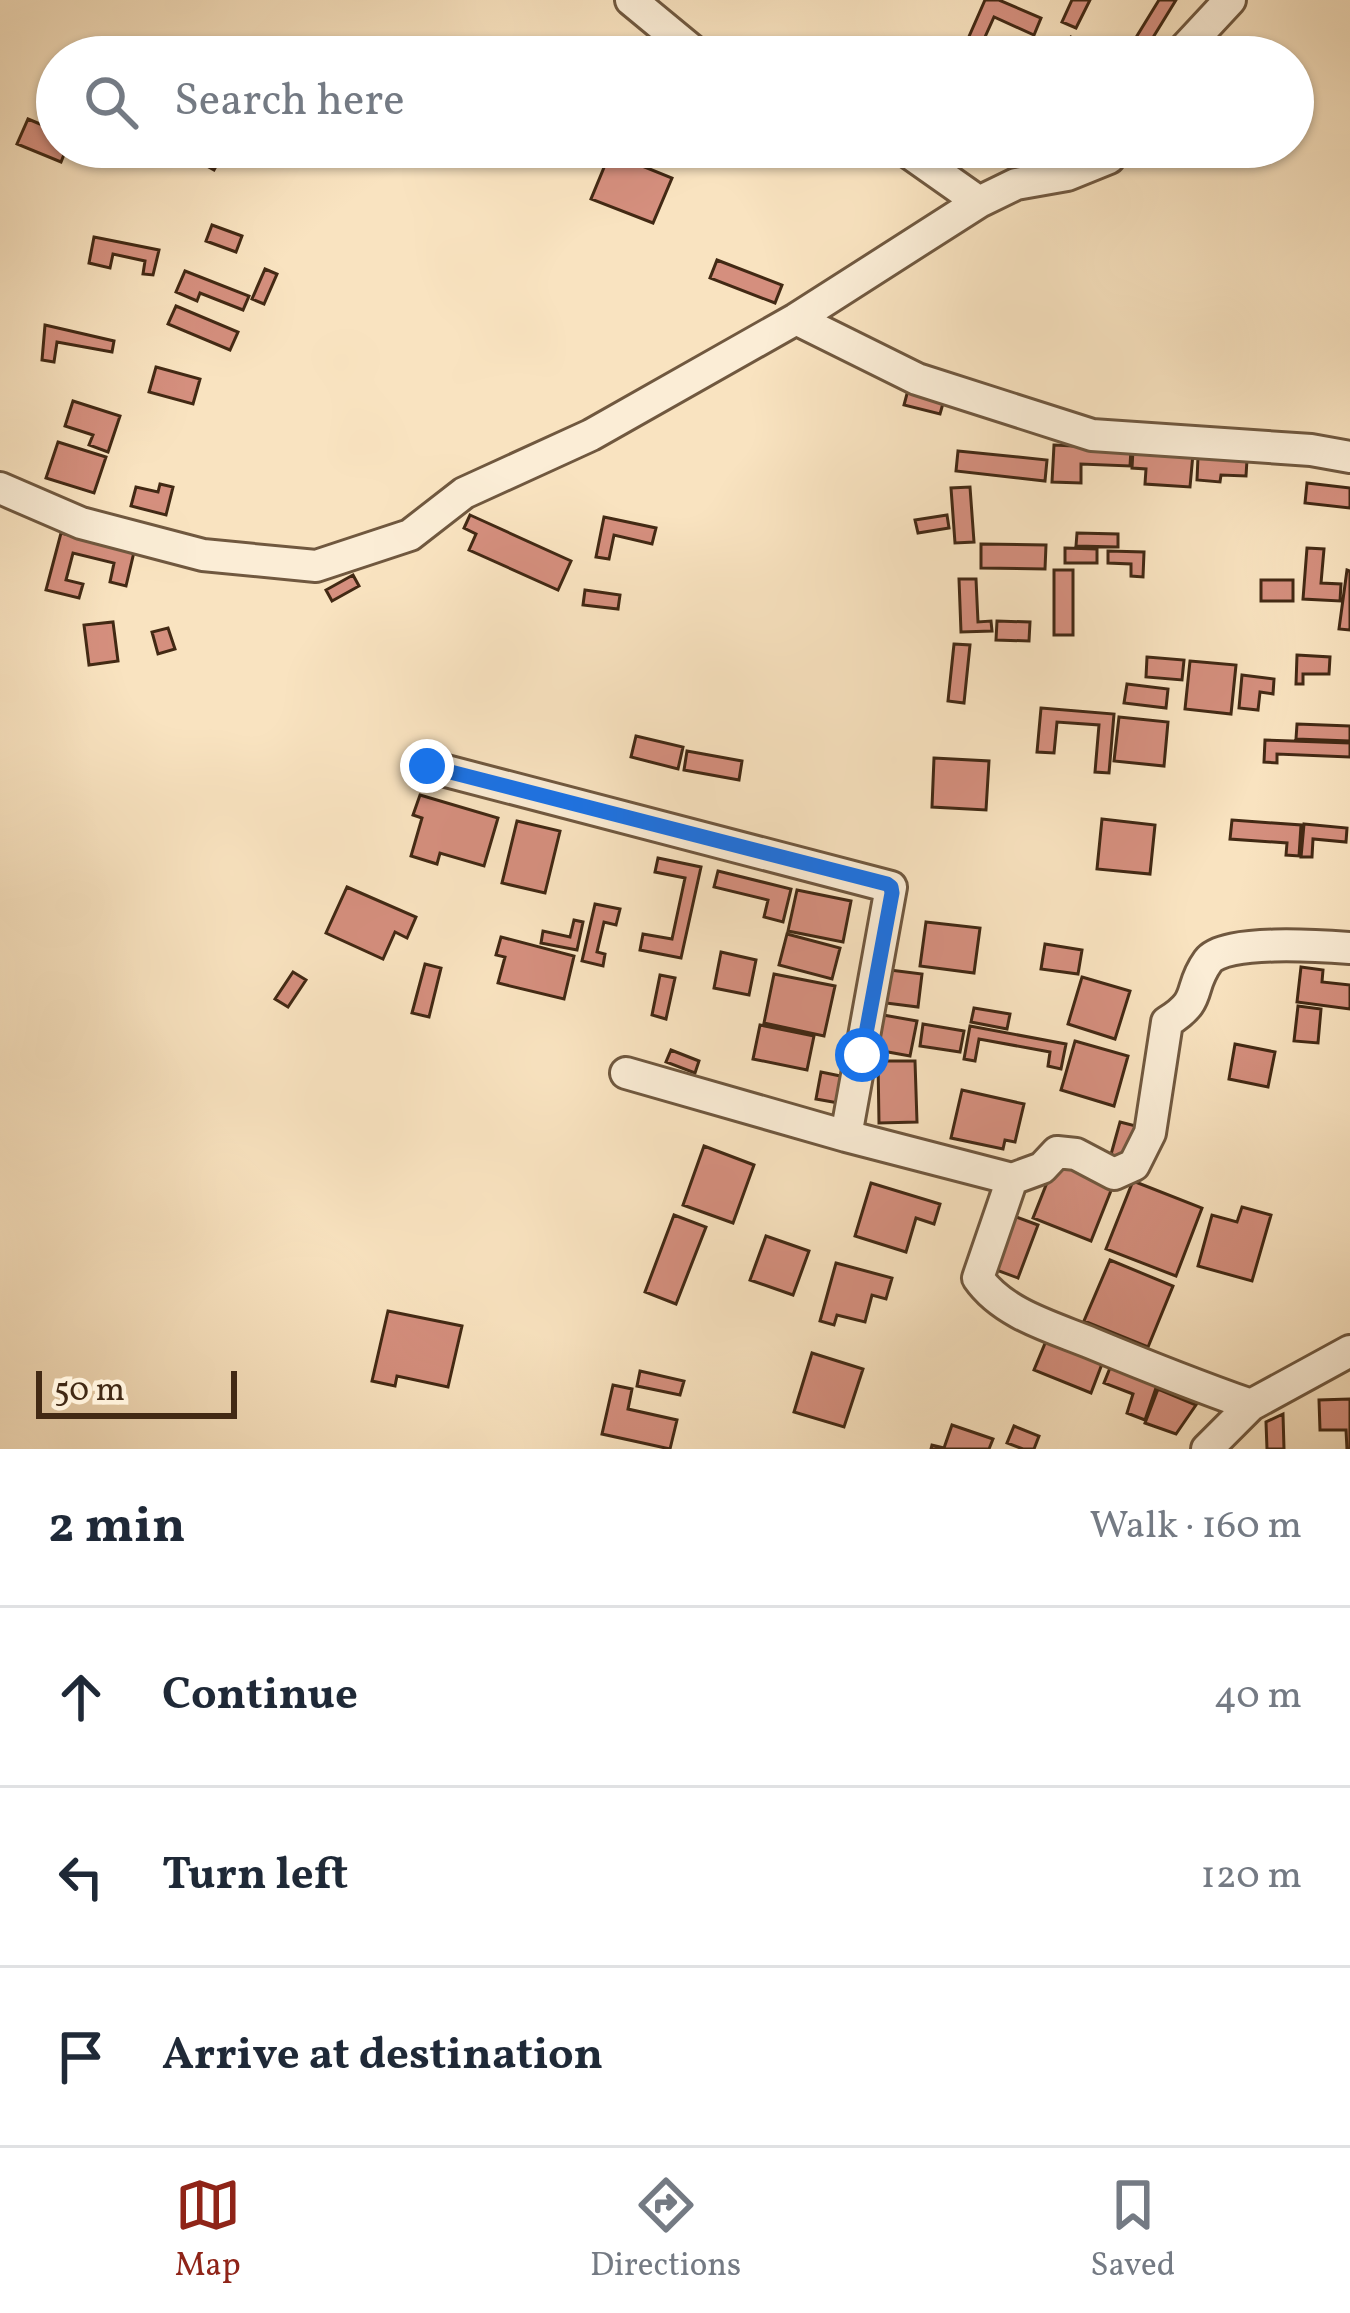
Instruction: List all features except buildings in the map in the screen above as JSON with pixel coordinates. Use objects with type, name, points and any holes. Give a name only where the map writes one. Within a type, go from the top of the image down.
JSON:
[{"type":"street","points":[[632,0],[675,36]]},
{"type":"street","points":[[1197,36],[1230,0]]},
{"type":"street","points":[[931,168],[979,202]]},
{"type":"street","points":[[0,488],[81,523],[203,555],[316,566],[410,536],[464,493],[591,435],[796,319],[979,202],[1016,184],[1067,176],[1086,168]]},
{"type":"street","points":[[796,319],[917,379],[1093,435],[1311,450],[1350,458]]},
{"type":"street","points":[[427,766],[891,887],[846,1136]]},
{"type":"street","points":[[626,1072],[1012,1179],[1042,1168],[1057,1152],[1076,1154],[1114,1174],[1134,1165],[1150,1133],[1167,1022],[1189,1009],[1204,965],[1214,953],[1238,946],[1350,948]]},
{"type":"street","points":[[1012,1179],[978,1278],[987,1292],[1020,1313],[1251,1405]]},
{"type":"street","points":[[1207,1449],[1251,1405],[1350,1351]]},
{"type":"route","points":[[427,766],[887,884],[892,893],[862,1055]]}]
